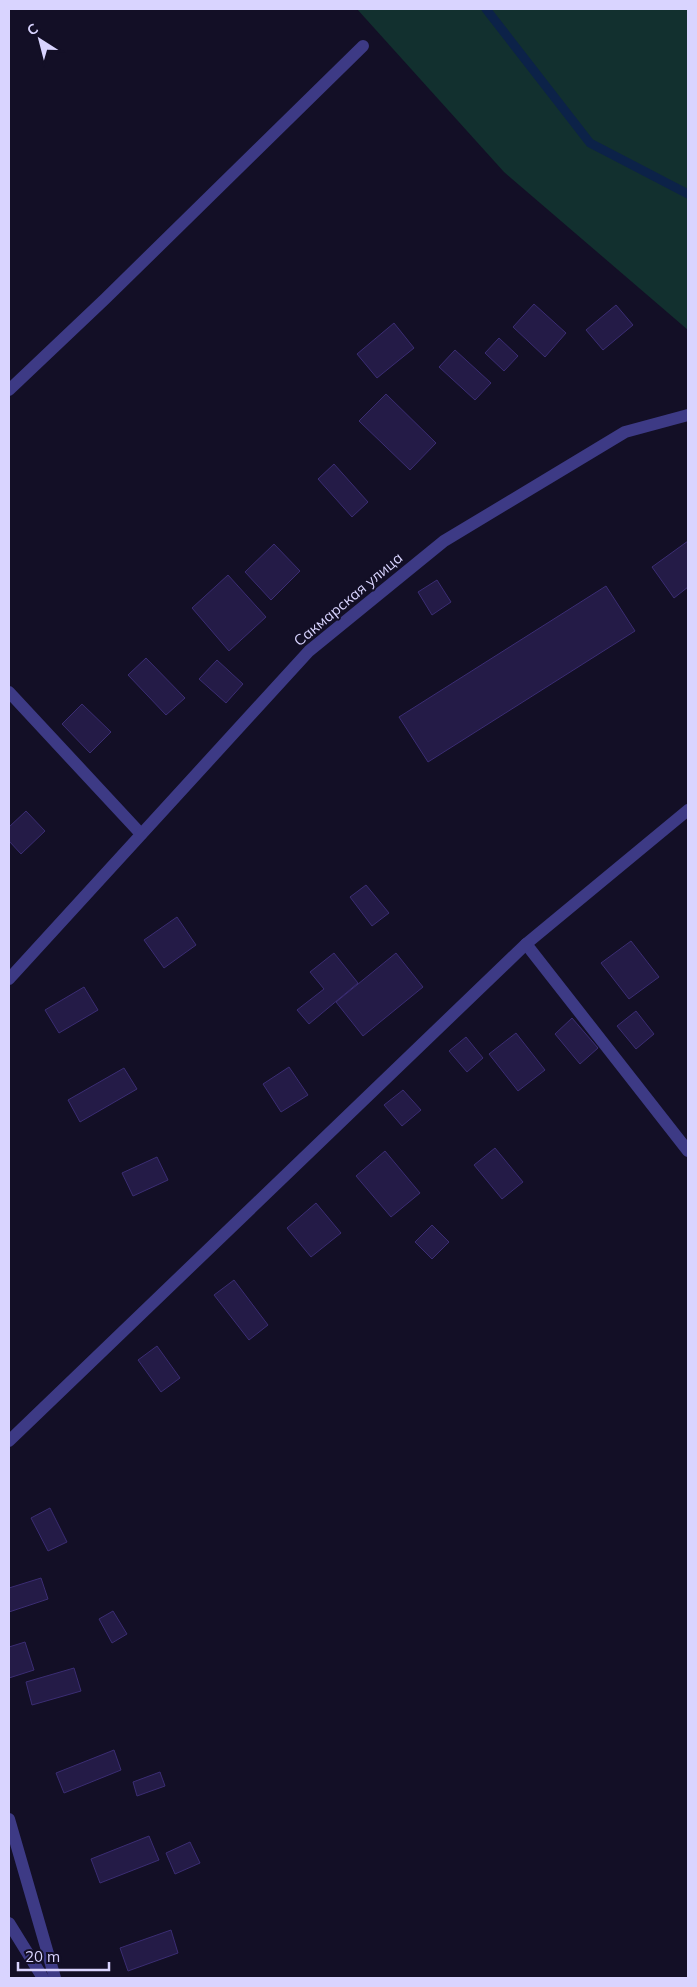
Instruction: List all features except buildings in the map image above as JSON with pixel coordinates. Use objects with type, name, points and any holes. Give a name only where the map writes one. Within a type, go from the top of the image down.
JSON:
[{"type":"street","points":[[9,390],[105,299],[363,46]]},
{"type":"street","name":"Сакмарская улица","points":[[9,979],[309,651],[444,541],[626,432],[688,415]]},
{"type":"street","points":[[9,692],[142,834]]},
{"type":"street","points":[[9,1441],[526,944],[688,810]]},
{"type":"street","points":[[526,944],[688,1151]]},
{"type":"street","points":[[9,1819],[55,1978]]},
{"type":"street","points":[[9,1923],[43,1978]]},
{"type":"green space","points":[[357,9],[688,9],[688,330],[504,172]]},
{"type":"waterway","points":[[486,9],[590,143],[688,194]]}]
